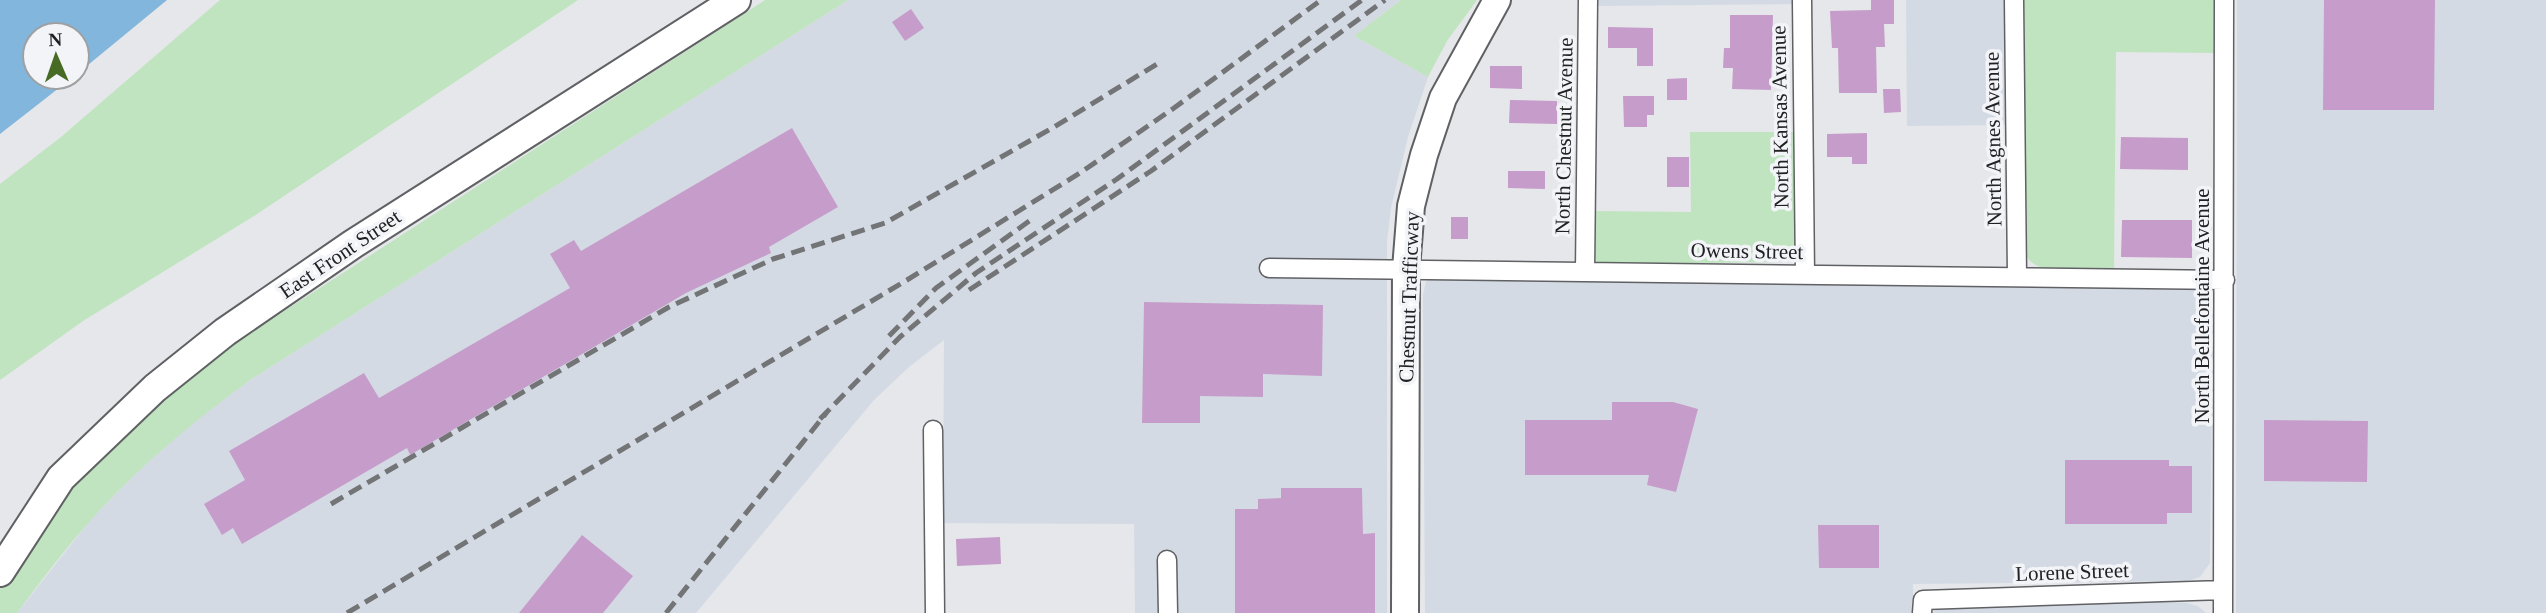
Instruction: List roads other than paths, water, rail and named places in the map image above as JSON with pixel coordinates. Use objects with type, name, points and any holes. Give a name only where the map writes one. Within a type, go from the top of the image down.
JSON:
[{"type":"main road","name":"East Front Street","points":[[0,572],[61,478],[155,388],[225,332],[353,244],[736,0]]},
{"type":"street","name":"Chestnut Trafficway","points":[[1405,613],[1406,269],[1411,206],[1443,98],[1497,0]]},
{"type":"street","name":"North Chestnut Avenue","points":[[1584,272],[1588,0]]},
{"type":"street","name":"North Kansas Avenue","points":[[1802,0],[1805,275]]},
{"type":"street","name":"North Agnes Avenue","points":[[2014,0],[2017,277]]},
{"type":"street","name":"North Bellefontaine Avenue","points":[[2223,613],[2224,0]]},
{"type":"street","name":"Owens Street","points":[[1269,268],[2225,280]]},
{"type":"street","points":[[933,430],[935,613]]},
{"type":"street","points":[[1167,560],[1168,613]]},
{"type":"street","name":"Lorene Street","points":[[1922,607],[2223,590]]},
{"type":"water","points":[[0,0],[167,0],[91,62],[91,21],[21,21],[21,91],[55,91],[0,134]]},
{"type":"railway","points":[[347,613],[907,280],[1080,173],[1321,0]]},
{"type":"railway","points":[[820,419],[900,337],[976,273],[1117,179],[1362,0]]},
{"type":"railway","points":[[969,290],[1151,171],[1385,0]]},
{"type":"railway","points":[[331,504],[669,307],[773,259],[885,223],[1054,127],[1157,64]]},
{"type":"railway","points":[[889,336],[936,288],[1032,219]]},
{"type":"railway","points":[[666,613],[827,412]]}]
